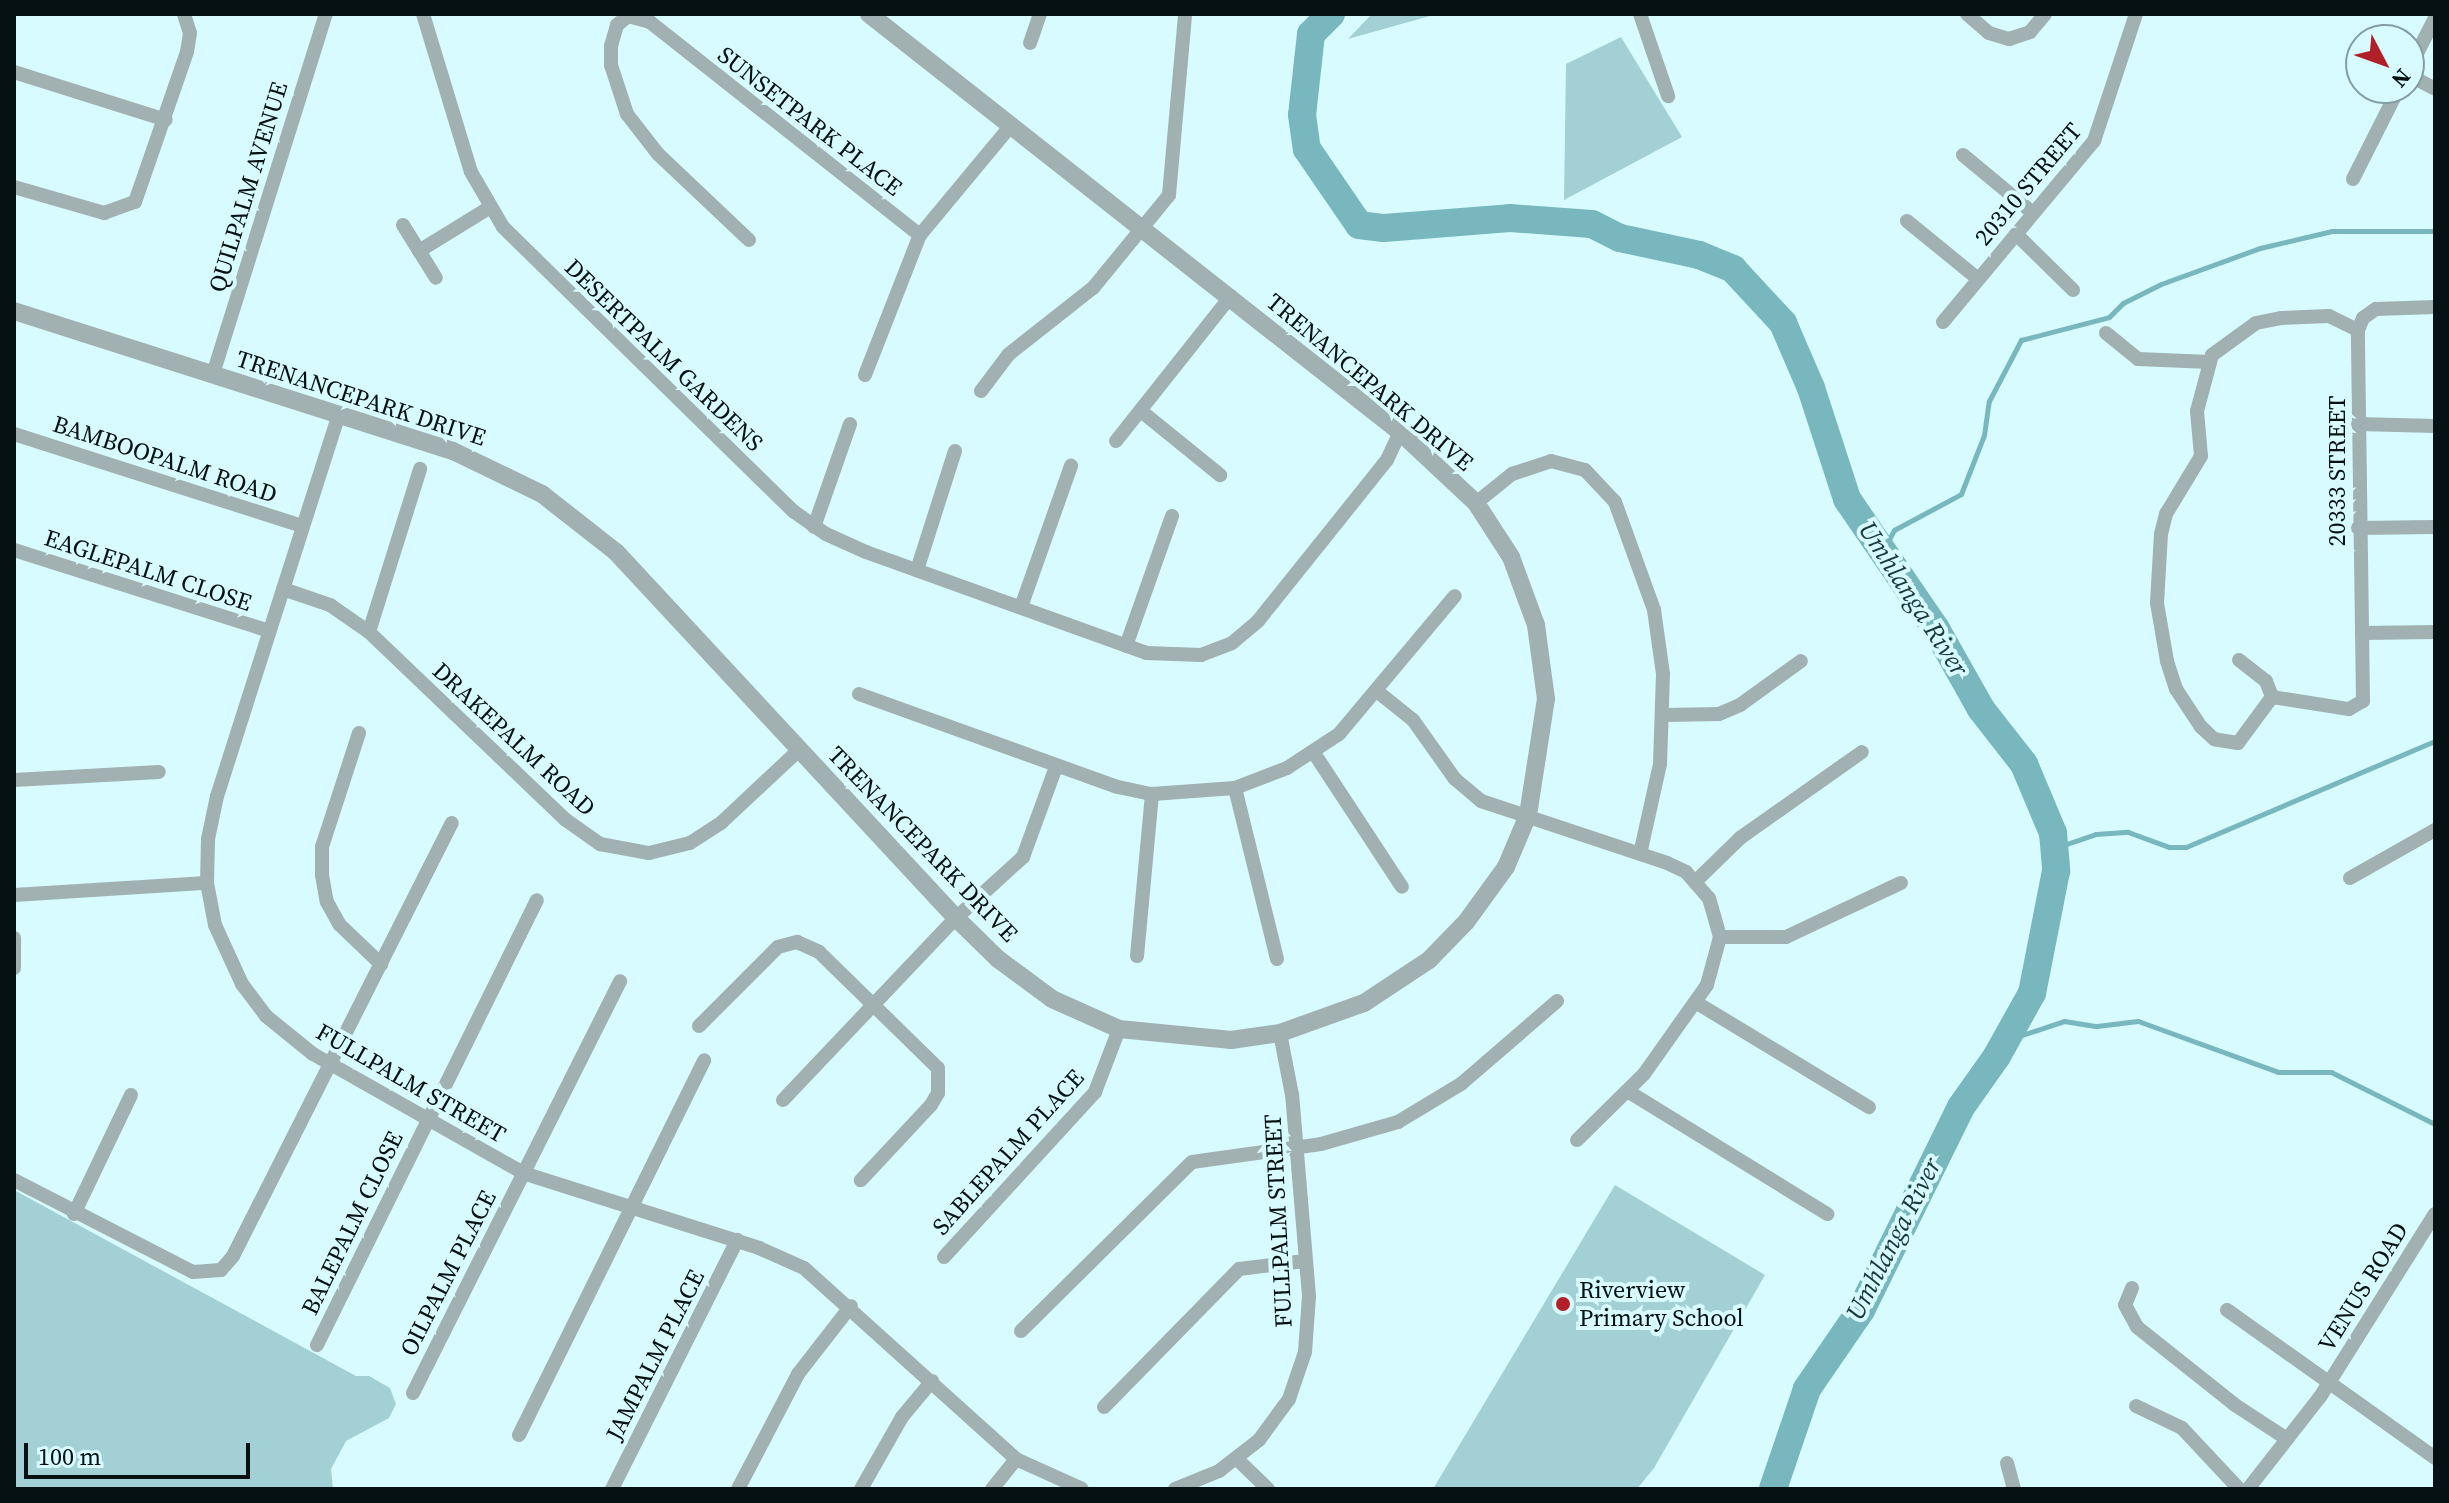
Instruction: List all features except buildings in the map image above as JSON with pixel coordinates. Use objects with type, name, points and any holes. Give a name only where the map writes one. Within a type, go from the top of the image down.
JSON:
[{"type":"street","points":[[14,187],[88,210],[117,213],[135,202],[142,191],[187,52],[190,33],[184,14]]},
{"type":"street","name":"QUILPALM AVENUE","points":[[213,374],[326,14]]},
{"type":"street","name":"DESERTPALM GARDENS","points":[[423,14],[471,172],[489,208],[516,242],[814,527],[917,570],[1126,646],[1182,658],[1218,650],[1245,634],[1387,460],[1400,432]]},
{"type":"street","points":[[1030,43],[1040,14]]},
{"type":"street","points":[[981,391],[1009,354],[1093,288],[1146,229],[1173,181],[1185,14]]},
{"type":"street","points":[[1640,14],[1668,96]]},
{"type":"street","points":[[1967,14],[1989,33],[2009,39],[2030,32],[2045,14]]},
{"type":"street","name":"20310 STREET","points":[[1943,322],[2103,127],[2136,14]]},
{"type":"street","name":"SUNSETPARK PLACE","points":[[749,240],[658,154],[627,114],[611,65],[611,46],[617,25],[628,16],[650,22],[920,235]]},
{"type":"street","name":"TRENANCEPARK DRIVE","points":[[14,311],[483,463],[542,494],[585,525],[642,578],[956,918],[998,959],[1052,999],[1119,1029],[1231,1040],[1280,1033],[1364,1003],[1429,960],[1487,896],[1528,815],[1546,725],[1541,648],[1511,557],[1476,503],[1400,432],[878,17]]},
{"type":"street","points":[[2425,38],[2435,18]]},
{"type":"street","points":[[14,72],[166,120]]},
{"type":"street","points":[[2353,179],[2391,104]]},
{"type":"street","points":[[865,375],[920,235],[1012,124]]},
{"type":"street","points":[[1963,155],[2033,213]]},
{"type":"street","points":[[419,251],[489,208]]},
{"type":"street","points":[[1907,221],[1978,279]]},
{"type":"street","points":[[403,225],[436,278]]},
{"type":"street","points":[[2016,234],[2073,290]]},
{"type":"street","points":[[1116,441],[1231,296]]},
{"type":"street","points":[[2239,660],[2266,681],[2272,697],[2244,740],[2214,739],[2176,689],[2167,661],[2157,603],[2157,556],[2166,514],[2201,456],[2197,411],[2210,362],[2229,339],[2256,323],[2329,316],[2358,330],[2363,318],[2376,309],[2435,307]]},
{"type":"street","name":"20333 STREET","points":[[2272,697],[2349,709],[2363,701],[2358,528],[2358,330]]},
{"type":"street","points":[[2106,333],[2138,359],[2210,362]]},
{"type":"street","points":[[1141,411],[1220,475]]},
{"type":"street","name":"FULLPALM STREET","points":[[339,414],[217,796],[208,839],[207,883],[218,933],[242,984],[266,1016],[330,1065],[523,1173],[737,1240],[804,1268],[851,1306],[1016,1459],[1082,1489]]},
{"type":"street","points":[[814,527],[850,424]]},
{"type":"street","points":[[2358,424],[2435,426]]},
{"type":"street","name":"BAMBOOPALM ROAD","points":[[14,434],[303,526]]},
{"type":"street","points":[[917,570],[955,451]]},
{"type":"street","points":[[1476,503],[1519,470],[1551,461],[1585,470],[1605,487],[1629,533],[1654,610],[1665,715],[1657,787],[1640,854]]},
{"type":"street","points":[[1021,607],[1071,466]]},
{"type":"street","points":[[369,632],[420,469]]},
{"type":"street","points":[[1126,646],[1172,516]]},
{"type":"street","points":[[2358,528],[2435,527]]},
{"type":"street","name":"EAGLEPALM CLOSE","points":[[14,550],[269,631]]},
{"type":"street","name":"DRAKEPALM ROAD","points":[[283,589],[330,605],[369,632],[579,832],[627,851],[674,849],[705,834],[800,749]]},
{"type":"street","points":[[859,694],[1056,767],[1152,794],[1235,788],[1314,753],[1378,692],[1455,596]]},
{"type":"street","points":[[2362,633],[2435,632]]},
{"type":"street","points":[[1665,715],[1719,714],[1740,705],[1801,661]]},
{"type":"street","points":[[1378,692],[1421,728],[1464,790],[1640,854],[1696,881],[1719,920],[1720,937],[1714,970],[1697,1003],[1629,1092],[1577,1140]]},
{"type":"street","points":[[359,733],[322,847],[322,875],[327,902],[340,925],[381,964]]},
{"type":"street","points":[[1696,881],[1740,838],[1862,752]]},
{"type":"street","points":[[1314,753],[1402,887]]},
{"type":"street","points":[[783,1100],[956,918],[1023,857],[1056,767]]},
{"type":"street","points":[[14,780],[159,772]]},
{"type":"street","points":[[1235,788],[1277,959]]},
{"type":"street","points":[[1137,956],[1152,794]]},
{"type":"street","points":[[14,1180],[74,1214],[193,1272],[221,1270],[233,1256],[452,823]]},
{"type":"street","points":[[2350,878],[2435,830]]},
{"type":"street","points":[[14,895],[207,883]]},
{"type":"street","points":[[1720,937],[1786,937],[1901,883]]},
{"type":"street","name":"BALEPALM CLOSE","points":[[317,1345],[537,900]]},
{"type":"street","points":[[14,938],[14,968]]},
{"type":"street","points":[[699,1026],[770,953],[787,943],[807,945],[819,952],[929,1057],[940,1081],[931,1105],[861,1180]]},
{"type":"street","name":"OILPALM PLACE","points":[[413,1393],[620,981]]},
{"type":"street","points":[[1021,1331],[1192,1162],[1297,1148],[1398,1122],[1461,1084],[1557,1001]]},
{"type":"street","points":[[1697,1003],[1869,1107]]},
{"type":"street","name":"SABLEPALM PLACE","points":[[944,1257],[1095,1092],[1119,1029]]},
{"type":"street","name":"FULLPALM STREET","points":[[1175,1489],[1238,1460],[1275,1423],[1300,1374],[1308,1329],[1305,1261],[1297,1148],[1280,1033]]},
{"type":"street","points":[[519,1435],[704,1060]]},
{"type":"street","points":[[1629,1092],[1827,1214]]},
{"type":"street","points":[[74,1214],[131,1095]]},
{"type":"street","name":"VENUS ROAD","points":[[2248,1489],[2328,1383],[2435,1214]]},
{"type":"street","name":"JAMPALM PLACE","points":[[612,1489],[737,1240]]},
{"type":"street","points":[[1104,1407],[1239,1269],[1305,1261]]},
{"type":"street","points":[[2132,1288],[2125,1305],[2137,1327],[2235,1405],[2287,1439]]},
{"type":"street","points":[[738,1489],[798,1374],[851,1306]]},
{"type":"street","points":[[2227,1310],[2328,1383]]},
{"type":"street","points":[[861,1489],[902,1417],[932,1381]]},
{"type":"street","name":"VENUS ROAD","points":[[2328,1383],[2435,1458]]},
{"type":"street","points":[[2136,1406],[2182,1428],[2239,1489]]},
{"type":"street","points":[[992,1489],[1016,1459]]},
{"type":"street","points":[[1238,1460],[1268,1489]]},
{"type":"street","points":[[2007,1463],[2014,1489]]},
{"type":"shaded area","points":[[1372,14],[1437,14],[1348,39]]},
{"type":"shaded area","points":[[1621,37],[1682,137],[1564,200],[1566,64]]},
{"type":"shaded area","points":[[1615,1185],[1765,1275],[1654,1468],[1637,1489],[1433,1489]]},
{"type":"shaded area","points":[[14,1190],[356,1376],[369,1376],[390,1388],[396,1404],[389,1418],[346,1441],[331,1469],[333,1489],[14,1489]]},
{"type":"waterway","name":"Umhlanga River","points":[[1331,14],[1311,34],[1302,115],[1307,149],[1359,225],[1384,228],[1510,218],[1592,224],[1620,238],[1699,255],[1733,269],[1783,323],[1811,388],[1847,499],[1936,629],[1981,709],[2024,764],[2053,833],[2056,871],[2032,993],[1997,1056],[1961,1107],[1861,1310],[1807,1389],[1773,1489]]},
{"type":"waterway","points":[[1883,550],[1894,530],[1961,494],[1984,435],[1989,401],[2021,340],[2109,317],[2123,303],[2161,284],[2260,248],[2332,231],[2435,231]]},
{"type":"waterway","points":[[2052,849],[2096,834],[2128,832],[2169,847],[2186,847],[2435,741]]},
{"type":"waterway","points":[[2007,1040],[2064,1021],[2097,1026],[2138,1021],[2278,1072],[2331,1072],[2435,1124]]},
{"type":"place","name":"Riverview Primary School","points":[[1563,1304]]}]
